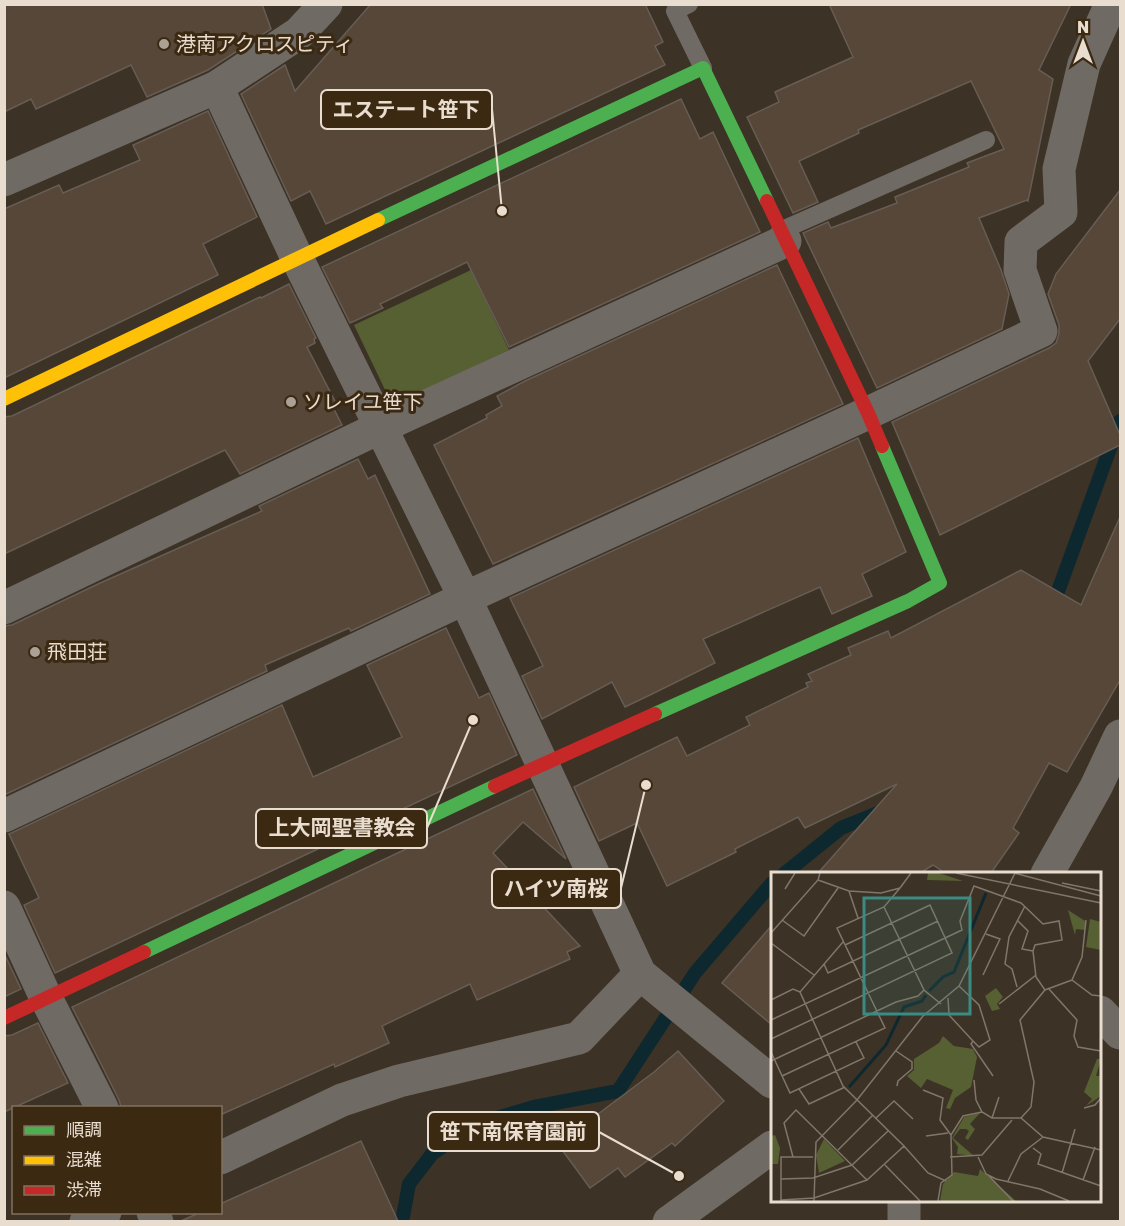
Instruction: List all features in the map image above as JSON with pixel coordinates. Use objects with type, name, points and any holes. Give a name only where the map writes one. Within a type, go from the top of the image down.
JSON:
[{"type":"street","points":[[4,180],[217,87],[299,33],[327,4]]},
{"type":"street","points":[[4,816],[465,598],[1041,331],[1020,270],[1022,242],[1061,212],[1059,169],[1084,64],[1111,4]]},
{"type":"street","points":[[4,399],[297,258],[703,68],[868,413],[940,584],[908,601],[542,765],[4,1018]]},
{"type":"street","points":[[217,87],[297,258],[465,598],[542,765],[646,979],[771,1081]]},
{"type":"street","points":[[4,608],[783,236]]},
{"type":"street","points":[[1048,872],[1096,787],[1120,736]]},
{"type":"street","points":[[4,907],[46,998],[101,1106]]},
{"type":"street","points":[[222,1157],[342,1100],[410,1079],[579,1038],[646,979]]},
{"type":"street","points":[[1101,1013],[1120,1033]]},
{"type":"street","points":[[669,1221],[771,1148]]},
{"type":"street","points":[[904,1202],[904,1221]]},
{"type":"street","points":[[86,1221],[101,1214]]},
{"type":"lane","points":[[689,4],[675,11],[703,68]]},
{"type":"lane","points":[[783,236],[986,140]]},
{"type":"green space","points":[[471,270],[509,350],[407,398],[387,394],[354,325]]},
{"type":"building","points":[[4,4],[262,4],[271,29],[208,70],[147,97],[131,65],[36,109],[31,99],[4,112]]},
{"type":"building","points":[[371,4],[645,4],[663,42],[655,46],[665,65],[326,224],[310,191],[291,201],[241,94],[285,65],[295,91]]},
{"type":"building","points":[[829,4],[1071,4],[1039,70],[1053,79],[1028,201],[979,218],[1009,294],[1002,329],[877,388],[803,233],[828,222],[831,228],[897,203],[895,197],[969,167],[967,163],[1004,149],[971,81],[858,130],[859,133],[799,161],[818,202],[793,213],[747,117],[779,102],[775,92],[853,57]]},
{"type":"building","points":[[681,99],[700,139],[713,132],[760,232],[509,347],[467,262],[380,304],[383,308],[350,323],[322,267]]},
{"type":"building","points":[[208,111],[257,217],[203,244],[218,275],[4,378],[4,209],[59,185],[63,193],[140,160],[133,145]]},
{"type":"building","points":[[1120,190],[1120,319],[1088,361],[1120,435],[1120,445],[940,535],[892,422],[1056,343],[1059,325],[1048,294],[1056,274]]},
{"type":"building","points":[[777,265],[843,404],[493,564],[434,445],[487,418],[486,415],[502,406],[497,396],[525,381]]},
{"type":"building","points":[[289,284],[316,338],[315,343],[307,347],[338,407],[334,409],[342,425],[240,474],[225,450],[4,554],[4,417],[12,416]]},
{"type":"building","points":[[858,438],[906,552],[862,574],[872,596],[832,614],[820,587],[703,639],[715,663],[625,707],[612,682],[542,719],[522,676],[543,666],[510,598]]},
{"type":"building","points":[[358,459],[368,479],[375,475],[430,594],[351,631],[349,628],[265,665],[267,671],[4,795],[4,626],[12,625],[262,511],[259,506]]},
{"type":"building","points":[[1120,517],[1120,680],[1067,772],[1049,763],[1013,828],[1019,833],[992,872],[944,872],[933,865],[922,872],[819,872],[897,784],[805,828],[798,817],[735,849],[736,852],[667,886],[637,823],[599,841],[574,787],[677,737],[687,756],[750,725],[746,717],[808,687],[806,683],[812,681],[808,674],[851,655],[848,648],[888,631],[891,638],[1021,570],[1081,605]]},
{"type":"building","points":[[446,628],[479,698],[489,693],[517,755],[55,973],[24,905],[39,898],[9,834],[282,705],[313,777],[402,737],[367,665]]},
{"type":"building","points":[[533,789],[566,859],[523,822],[493,853],[580,946],[567,952],[570,959],[477,1000],[470,984],[382,1026],[389,1043],[335,1067],[334,1064],[222,1114],[222,1106],[121,1106],[72,1007]]},
{"type":"building","points":[[771,926],[771,1024],[722,983]]},
{"type":"building","points":[[4,953],[21,989],[4,997]]},
{"type":"building","points":[[38,1023],[68,1083],[17,1106],[12,1106],[12,1108],[4,1112],[4,1036],[12,1035]]},
{"type":"building","points":[[678,1051],[724,1101],[675,1146],[672,1143],[625,1177],[618,1168],[590,1188],[554,1139],[587,1115],[590,1120]]},
{"type":"building","points":[[361,1141],[398,1221],[181,1221],[197,1214],[222,1214],[222,1203]]},
{"type":"waterway","points":[[1050,608],[1120,421]]},
{"type":"waterway","points":[[786,872],[841,828],[883,811]]},
{"type":"waterway","points":[[402,1222],[409,1184],[432,1154],[473,1125],[534,1107],[618,1091],[695,973],[771,884]]},
{"type":"traffic: fast","points":[[378,220],[703,68],[767,201]]},
{"type":"traffic: fast","points":[[655,714],[908,601],[940,583],[882,446]]},
{"type":"traffic: fast","points":[[144,952],[495,786]]},
{"type":"traffic: slow","points":[[4,399],[378,220]]},
{"type":"traffic: jam","points":[[767,201],[882,446]]},
{"type":"traffic: jam","points":[[495,786],[655,714]]},
{"type":"traffic: jam","points":[[4,1018],[144,952]]},
{"type":"place","name":"港南アクロスピティ","points":[[164,44]]},
{"type":"place","name":"エステート笹下","points":[[502,211]]},
{"type":"place","name":"ソレイユ笹下","points":[[291,402]]},
{"type":"place","name":"飛田荘","points":[[35,652]]},
{"type":"place","name":"上大岡聖書教会","points":[[473,720]]},
{"type":"place","name":"ハイツ南桜","points":[[646,785]]},
{"type":"place","name":"笹下南保育園前","points":[[679,1176]]}]
